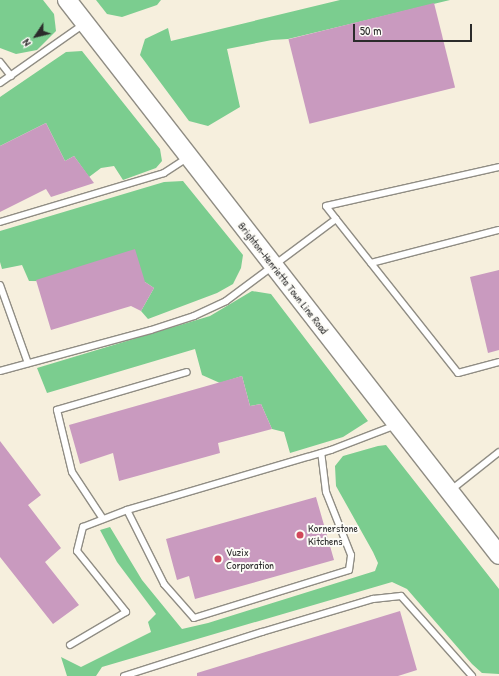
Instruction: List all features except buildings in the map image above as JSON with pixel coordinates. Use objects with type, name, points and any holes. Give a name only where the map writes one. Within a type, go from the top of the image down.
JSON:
[{"type":"street","name":"Brighton-Henrietta Town Line Road","points":[[67,0],[499,556]]},
{"type":"lane","points":[[0,83],[85,23]]},
{"type":"lane","points":[[0,62],[11,76]]},
{"type":"lane","points":[[0,222],[164,173],[189,157]]},
{"type":"lane","points":[[499,167],[326,206],[458,373],[499,362]]},
{"type":"lane","points":[[0,372],[151,330],[194,316],[226,301],[336,219]]},
{"type":"lane","points":[[371,263],[499,230]]},
{"type":"lane","points":[[0,285],[28,363]]},
{"type":"lane","points":[[103,519],[72,472],[57,410],[187,372]]},
{"type":"lane","points":[[70,645],[126,612],[77,551],[83,527],[127,510],[321,453],[397,424]]},
{"type":"lane","points":[[449,491],[499,452]]},
{"type":"lane","points":[[127,510],[164,584],[194,618],[349,570],[352,555],[326,492],[321,453]]},
{"type":"lane","points":[[124,676],[262,632],[373,599],[401,596],[472,676]]},
{"type":"green space","points":[[0,0],[43,0],[54,14],[56,31],[37,50],[16,54],[0,48]]},
{"type":"green space","points":[[96,0],[161,0],[157,5],[122,17],[107,14]]},
{"type":"green space","points":[[340,0],[450,0],[288,39],[272,40],[227,49],[240,107],[208,126],[189,121],[140,55],[145,39],[168,28],[171,41]]},
{"type":"green space","points":[[82,51],[160,149],[162,161],[156,168],[123,180],[114,166],[101,168],[89,177],[74,156],[65,161],[46,123],[0,146],[0,97],[66,52]]},
{"type":"green space","points":[[183,181],[243,255],[241,268],[233,284],[217,293],[148,319],[141,311],[154,288],[145,282],[29,281],[22,265],[2,269],[0,262],[0,231],[164,182]]},
{"type":"green space","points":[[252,291],[271,294],[368,421],[343,437],[290,453],[284,432],[272,429],[261,404],[250,406],[242,376],[220,383],[202,375],[195,349],[47,393],[37,368],[210,316]]},
{"type":"green space","points":[[386,445],[499,589],[499,674],[482,673],[472,664],[407,589],[392,582],[102,667],[96,676],[67,676],[61,657],[81,667],[151,632],[148,622],[156,614],[117,562],[100,530],[110,527],[142,580],[182,629],[208,623],[375,571],[378,563],[373,552],[336,486],[335,466],[343,456]]},
{"type":"place","name":"Kornerstone Kitchens","points":[[300,535]]},
{"type":"place","name":"Vuzix Corporation","points":[[218,559]]}]
